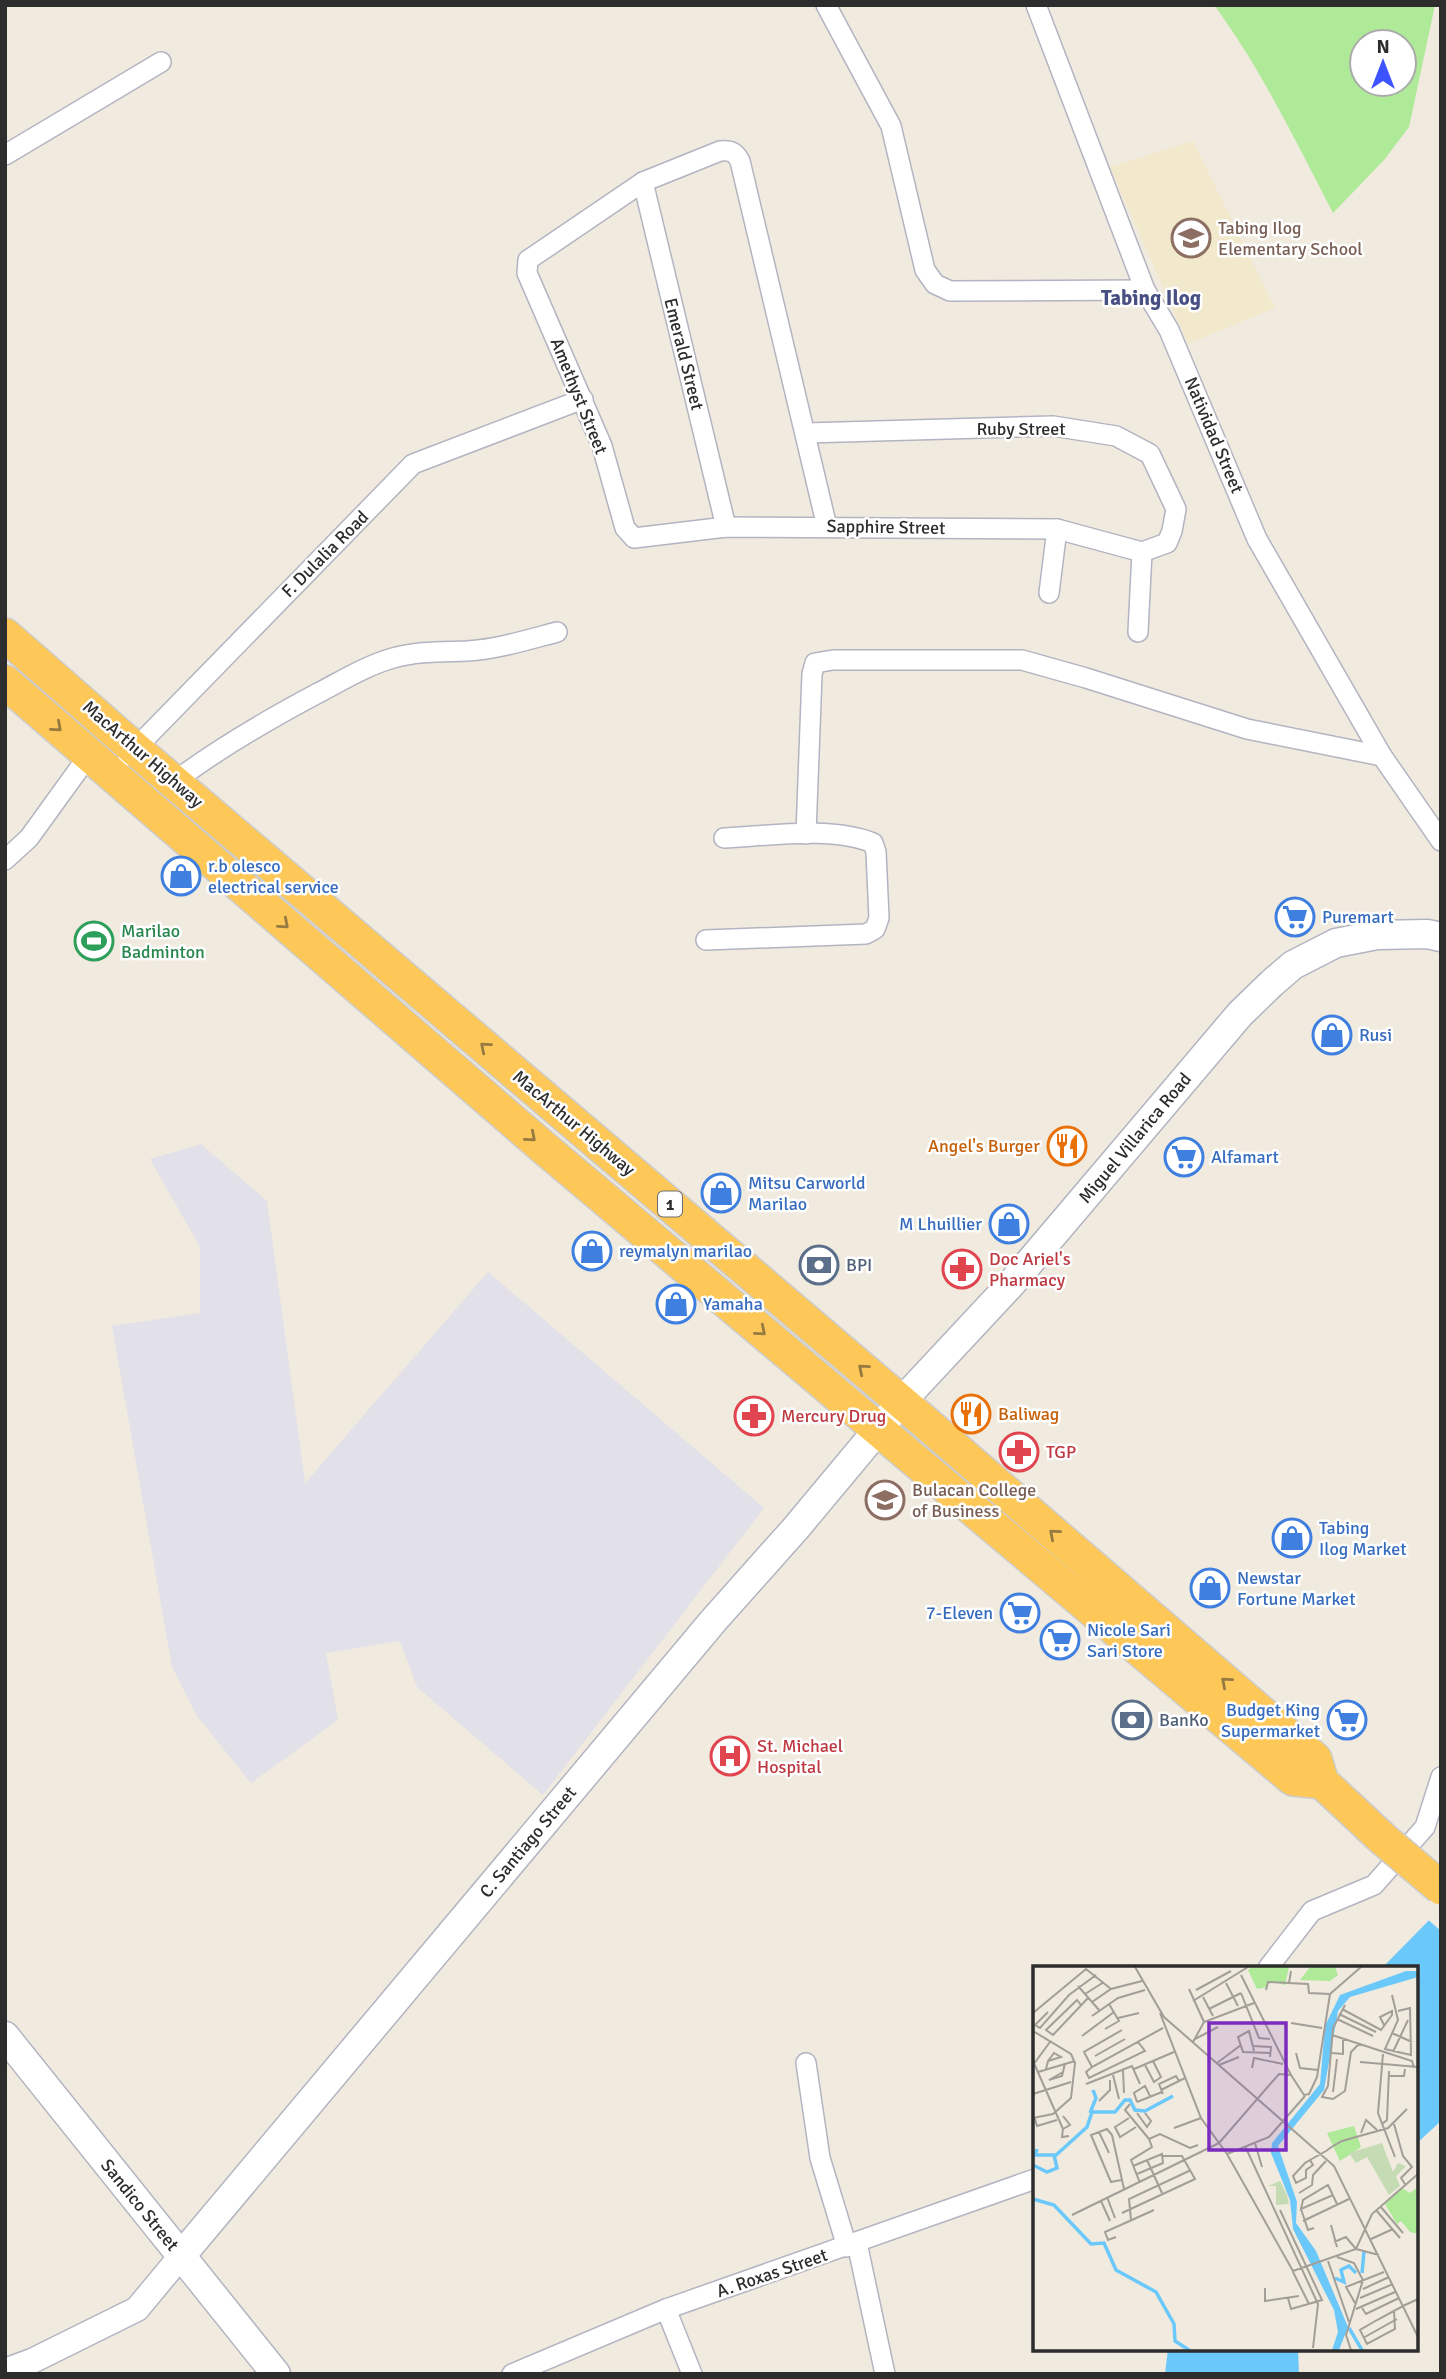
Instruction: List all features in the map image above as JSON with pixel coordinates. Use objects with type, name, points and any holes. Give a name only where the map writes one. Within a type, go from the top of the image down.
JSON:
[{"type":"highway","name":"MacArthur Highway","points":[[5,635],[1315,1759],[1322,1782],[1441,1888]]},
{"type":"highway","name":"MacArthur Highway","points":[[5,682],[543,1147],[1293,1779],[1322,1782]]},
{"type":"main road","name":"Miguel Villarica Road","points":[[878,1430],[1012,1283],[1240,1014],[1293,965],[1336,943],[1377,935],[1427,934],[1441,937]]},
{"type":"main road","name":"C. Santiago Street","points":[[181,2256],[714,1620],[878,1430]]},
{"type":"main road","name":"Sandico Street","points":[[5,2036],[276,2374]]},
{"type":"street","points":[[826,5],[891,127],[925,270],[935,284],[950,291],[975,292],[1146,290]]},
{"type":"street","name":"Natividad Street","points":[[1036,5],[1146,290],[1169,330],[1257,539],[1382,756],[1441,841]]},
{"type":"street","points":[[5,155],[161,62]]},
{"type":"street","points":[[643,182],[720,151],[729,150],[736,154],[740,161],[827,527]]},
{"type":"street","name":"Amethyst Street","points":[[629,534],[602,446],[527,273],[528,260],[643,182]]},
{"type":"street","name":"Emerald Street","points":[[643,182],[726,527]]},
{"type":"street","name":"F. Dulalia Road","points":[[5,860],[100,765],[135,749],[413,464],[583,399]]},
{"type":"street","name":"Ruby Street","points":[[806,433],[1053,426],[1116,436],[1150,454],[1176,509],[1167,542],[1142,552]]},
{"type":"street","name":"Sapphire Street","points":[[629,534],[641,538],[726,527],[1057,529],[1142,552]]},
{"type":"street","points":[[1049,593],[1057,529]]},
{"type":"street","points":[[1138,632],[1142,552]]},
{"type":"street","points":[[174,782],[215,751],[281,713],[391,658],[428,650],[467,650],[509,645],[556,632]]},
{"type":"street","points":[[806,834],[812,674],[815,663],[832,660],[1022,660],[1247,729],[1382,756]]},
{"type":"street","points":[[706,940],[866,934],[874,929],[879,918],[876,852],[873,843],[850,837],[806,834],[723,838]]},
{"type":"street","points":[[1270,1966],[1312,1912],[1374,1885],[1425,1827],[1441,1777]]},
{"type":"street","points":[[806,2063],[820,2158],[852,2245],[885,2374]]},
{"type":"street","name":"A. Roxas Street","points":[[512,2374],[666,2309],[1033,2180]]},
{"type":"street","points":[[5,2371],[32,2361],[137,2309],[181,2256]]},
{"type":"street","points":[[666,2309],[692,2374]]},
{"type":"shaded area","name":"Tabing Ilog Elementary School","points":[[1193,141],[1275,308],[1188,344],[1110,167]]},
{"type":"shaded area","points":[[201,1144],[267,1201],[305,1483],[488,1272],[764,1508],[543,1795],[417,1687],[400,1641],[326,1653],[338,1720],[251,1783],[197,1716],[172,1667],[112,1326],[200,1313],[200,1247],[150,1159]]},
{"type":"green space","points":[[1214,5],[1435,5],[1418,85],[1418,28],[1348,28],[1348,98],[1415,98],[1409,127],[1384,160],[1333,213],[1248,55]]},
{"type":"water","points":[[1441,1908],[1441,2121],[1418,2142],[1418,1966],[1384,1966]]},
{"type":"water","points":[[1168,2351],[1298,2351],[1299,2374],[1165,2374]]},
{"type":"pier","points":[[1441,1905],[1441,1931],[1426,1918]]},
{"type":"place","name":"Tabing Ilog Elementary School","points":[[1191,238]]},
{"type":"place","name":"r.b olesco electrical service","points":[[181,876]]},
{"type":"place","name":"Puremart","points":[[1295,917]]},
{"type":"place","name":"Marilao Badminton","points":[[94,941]]},
{"type":"place","name":"Rusi","points":[[1332,1035]]},
{"type":"place","name":"Angel's Burger","points":[[1067,1146]]},
{"type":"place","name":"Alfamart","points":[[1184,1157]]},
{"type":"place","name":"Mitsu Carworld Marilao","points":[[721,1193]]},
{"type":"place","name":"M Lhuillier","points":[[1009,1224]]},
{"type":"place","name":"reymalyn marilao","points":[[592,1251]]},
{"type":"place","name":"BPI","points":[[819,1265]]},
{"type":"place","name":"Doc Ariel's Pharmacy","points":[[962,1269]]},
{"type":"place","name":"Yamaha","points":[[676,1304]]},
{"type":"place","name":"Baliwag","points":[[971,1414]]},
{"type":"place","name":"Mercury Drug","points":[[754,1416]]},
{"type":"place","name":"TGP","points":[[1019,1452]]},
{"type":"place","name":"Bulacan College of Business","points":[[885,1500]]},
{"type":"place","name":"Tabing Ilog Market","points":[[1292,1538]]},
{"type":"place","name":"Newstar Fortune Market","points":[[1210,1588]]},
{"type":"place","name":"7-Eleven","points":[[1020,1613]]},
{"type":"place","name":"Nicole Sari Sari Store","points":[[1060,1640]]},
{"type":"place","name":"BanKo","points":[[1132,1720]]},
{"type":"place","name":"Budget King Supermarket","points":[[1347,1720]]},
{"type":"place","name":"St. Michael Hospital","points":[[730,1756]]},
{"type":"district","name":"Tabing Ilog","points":[[1151,298]]}]
